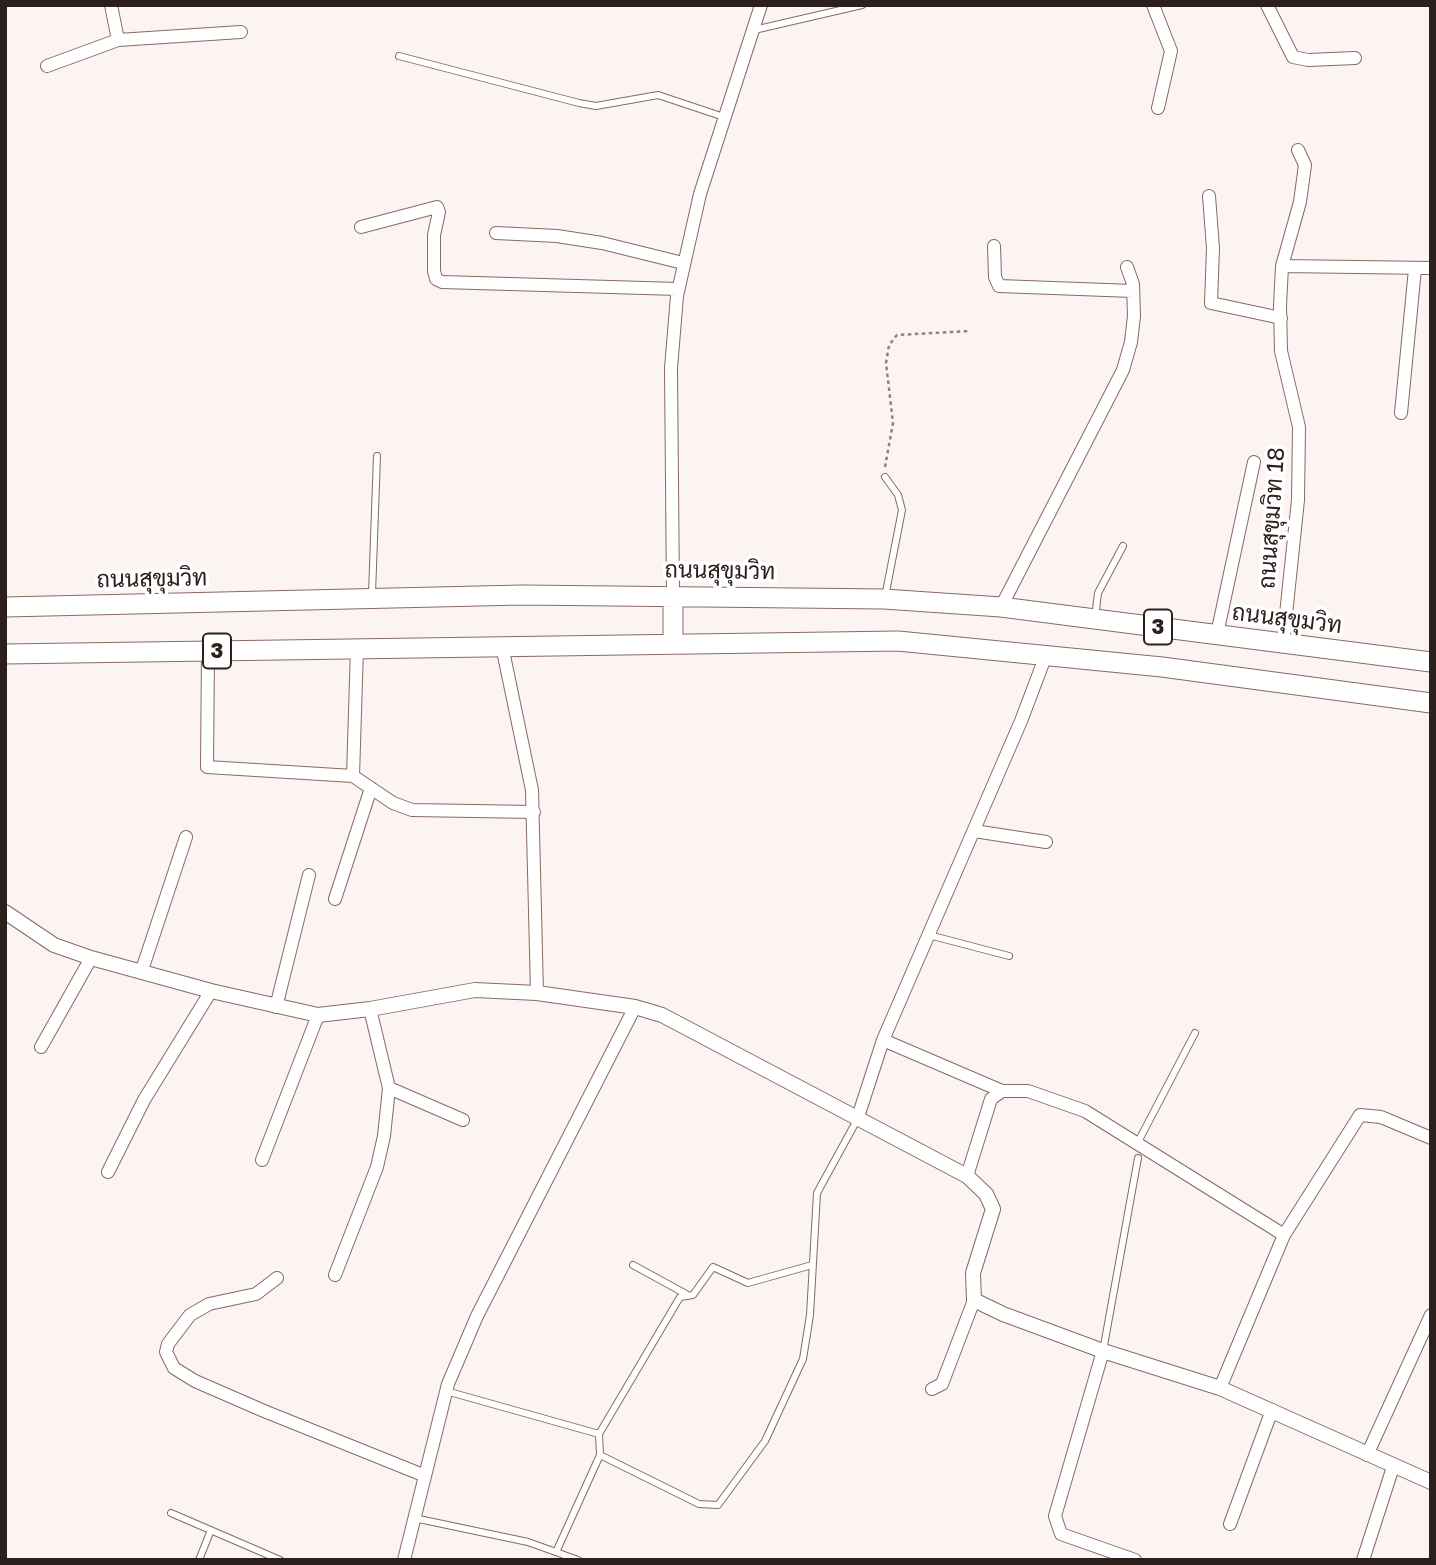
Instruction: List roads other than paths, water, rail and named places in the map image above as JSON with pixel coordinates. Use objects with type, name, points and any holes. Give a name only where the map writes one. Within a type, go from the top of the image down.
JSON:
[{"type":"main road","name":"ถนนสุขุมวิท","points":[[5,607],[372,596],[673,595],[884,599],[1001,607],[1431,662]]},
{"type":"main road","points":[[673,595],[673,643]]},
{"type":"main road","name":"3","points":[[5,654],[898,641],[1046,655],[1431,703]]},
{"type":"street","points":[[111,5],[118,40]]},
{"type":"street","points":[[673,595],[671,368],[678,289],[700,194],[761,5]]},
{"type":"street","points":[[1153,5],[1171,51],[1158,108]]},
{"type":"street","points":[[1267,5],[1293,57],[1308,60],[1355,58]]},
{"type":"street","points":[[47,66],[118,40],[241,32]]},
{"type":"street","name":"ถนนสุขุมวิท 18","points":[[1283,643],[1298,500],[1299,427],[1281,351],[1282,267],[1300,202],[1305,165],[1298,150]]},
{"type":"street","points":[[1209,196],[1213,248],[1209,295],[1212,304],[1281,317]]},
{"type":"street","points":[[361,227],[437,207],[439,212],[434,234],[434,271],[436,279],[442,282],[678,289]]},
{"type":"street","points":[[496,233],[558,236],[602,243],[683,263]]},
{"type":"street","points":[[994,246],[995,277],[999,286],[1133,291]]},
{"type":"street","points":[[1001,607],[1123,370],[1131,342],[1133,291],[1127,267]]},
{"type":"street","points":[[1282,267],[1431,268]]},
{"type":"street","points":[[1401,413],[1415,269]]},
{"type":"street","points":[[1217,635],[1254,462]]},
{"type":"street","points":[[502,646],[534,812],[537,993]]},
{"type":"street","points":[[353,776],[357,648]]},
{"type":"street","points":[[208,651],[207,767],[353,776],[393,803],[412,810],[534,812]]},
{"type":"street","points":[[857,1120],[883,1040],[974,831],[1046,655]]},
{"type":"street","points":[[335,899],[371,788]]},
{"type":"street","points":[[974,831],[1046,842]]},
{"type":"street","points":[[142,970],[186,837]]},
{"type":"street","points":[[276,1007],[309,875]]},
{"type":"street","points":[[5,912],[54,944],[91,958],[211,991],[318,1015],[370,1009],[475,990],[537,993],[635,1007],[662,1015],[967,1176],[986,1194],[993,1209],[973,1273],[974,1300],[942,1384],[932,1389]]},
{"type":"street","points":[[41,1047],[91,958]]},
{"type":"street","points":[[107,1172],[144,1100],[211,991]]},
{"type":"street","points":[[404,1560],[446,1391],[478,1315],[635,1007]]},
{"type":"street","points":[[335,1275],[381,1152],[389,1088],[370,1009]]},
{"type":"street","points":[[262,1160],[318,1015]]},
{"type":"street","points":[[883,1040],[1002,1091],[1028,1091],[1085,1111],[1139,1142],[1284,1235]]},
{"type":"street","points":[[389,1088],[463,1120]]},
{"type":"street","points":[[967,1176],[991,1099],[1002,1091]]},
{"type":"street","points":[[1220,1388],[1284,1235],[1360,1115],[1381,1117],[1431,1138]]},
{"type":"street","points":[[277,1278],[256,1294],[209,1304],[190,1315],[168,1345],[166,1352],[174,1368],[195,1381],[252,1406],[423,1475]]},
{"type":"street","points":[[974,1300],[1003,1314],[1103,1351],[1220,1388],[1431,1482]]},
{"type":"street","points":[[1367,1455],[1431,1315]]},
{"type":"street","points":[[1103,1351],[1055,1516],[1061,1534],[1135,1560]]},
{"type":"street","points":[[1230,1524],[1272,1410]]},
{"type":"street","points":[[1363,1560],[1394,1467]]},
{"type":"lane","points":[[754,30],[862,5]]},
{"type":"lane","points":[[399,56],[579,103],[596,106],[658,95],[726,117]]},
{"type":"lane","points":[[372,596],[377,456]]},
{"type":"lane","points":[[884,599],[902,510],[898,495],[885,477]]},
{"type":"lane","points":[[1095,619],[1098,593],[1123,546]]},
{"type":"lane","points":[[5,654],[5,663]]},
{"type":"lane","points":[[929,935],[1009,956]]},
{"type":"lane","points":[[1139,1142],[1195,1033]]},
{"type":"lane","points":[[600,1455],[699,1504],[718,1506],[765,1441],[803,1359],[810,1315],[817,1193],[857,1120]]},
{"type":"lane","points":[[1103,1351],[1138,1158]]},
{"type":"lane","points":[[633,1265],[686,1294],[693,1295],[713,1267],[748,1283],[812,1265]]},
{"type":"lane","points":[[557,1550],[600,1455],[599,1434],[680,1297],[686,1294]]},
{"type":"lane","points":[[446,1391],[599,1434]]},
{"type":"lane","points":[[171,1513],[280,1560]]},
{"type":"lane","points":[[414,1518],[557,1550],[578,1560]]},
{"type":"lane","points":[[199,1560],[211,1530]]}]
